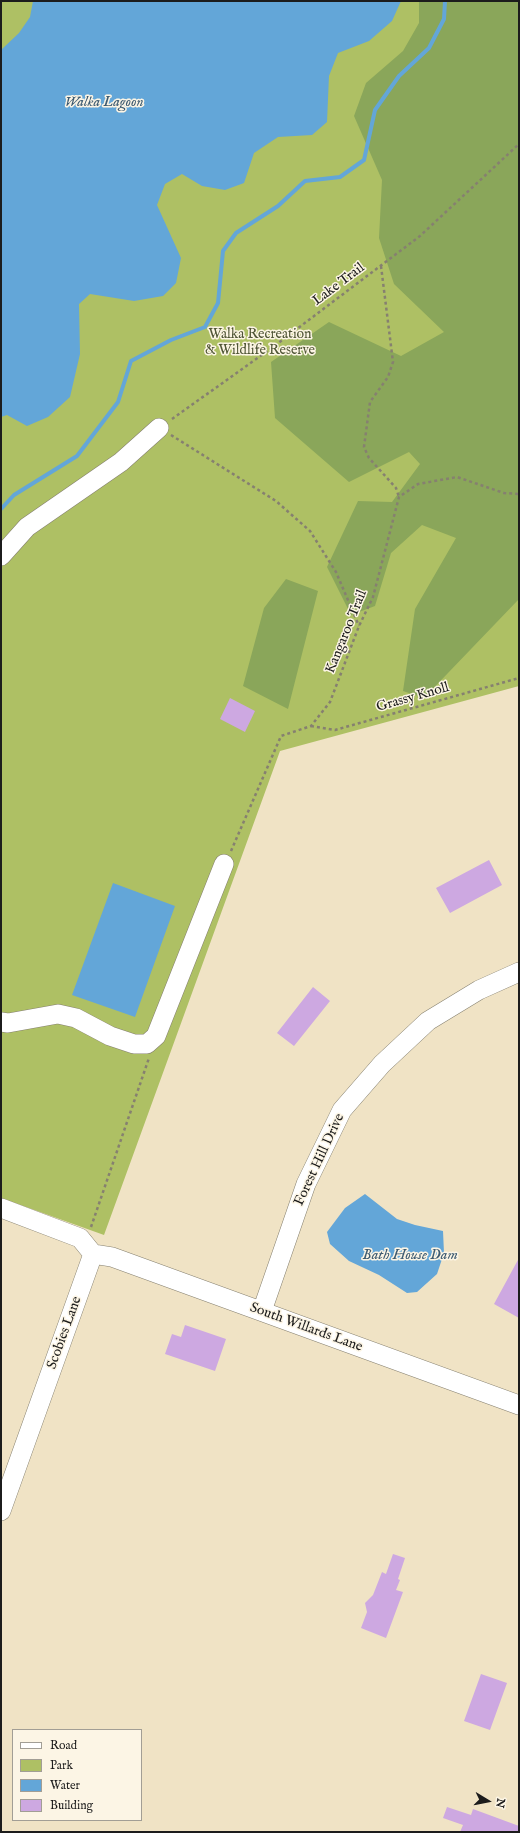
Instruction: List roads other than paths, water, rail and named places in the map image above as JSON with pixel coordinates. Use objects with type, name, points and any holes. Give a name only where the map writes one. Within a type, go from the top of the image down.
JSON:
[{"type":"street","points":[[1,556],[27,527],[121,462],[159,428]]},
{"type":"street","points":[[1,1022],[8,1023],[58,1014],[76,1018],[110,1036],[134,1044],[147,1044],[156,1036],[224,864]]},
{"type":"street","name":"Forest Hill Drive","points":[[262,1312],[306,1184],[342,1110],[382,1064],[428,1021],[479,990],[519,972]]},
{"type":"street","points":[[1,1208],[80,1238],[89,1249]]},
{"type":"street","name":"South Willards Lane","points":[[89,1249],[519,1405]]},
{"type":"street","name":"Scobies Lane","points":[[1,1511],[89,1249]]},
{"type":"water","name":"Walka Lagoon","points":[[33,1],[401,1],[392,21],[369,41],[338,53],[329,76],[327,122],[312,135],[278,137],[254,153],[244,183],[225,190],[202,186],[182,174],[165,184],[157,205],[181,258],[176,283],[163,296],[134,301],[90,294],[79,304],[80,354],[70,397],[48,417],[27,426],[7,415],[1,417],[1,50],[19,33],[30,17]]},
{"type":"water","points":[[113,883],[175,906],[135,1017],[72,995]]},
{"type":"water","name":"Bath House Dam","points":[[365,1194],[397,1219],[415,1225],[443,1231],[444,1253],[437,1274],[417,1292],[407,1293],[379,1275],[349,1261],[330,1244],[327,1232],[345,1208]]},
{"type":"waterway","points":[[1,509],[14,495],[77,456],[118,402],[131,361],[171,340],[205,327],[218,303],[223,251],[236,233],[278,206],[305,181],[340,177],[364,160],[375,110],[399,76],[429,48],[444,19],[445,1]]},
{"type":"park label","name":"Walka Recreation & Wildlife Reserve","points":[[260,344]]}]
